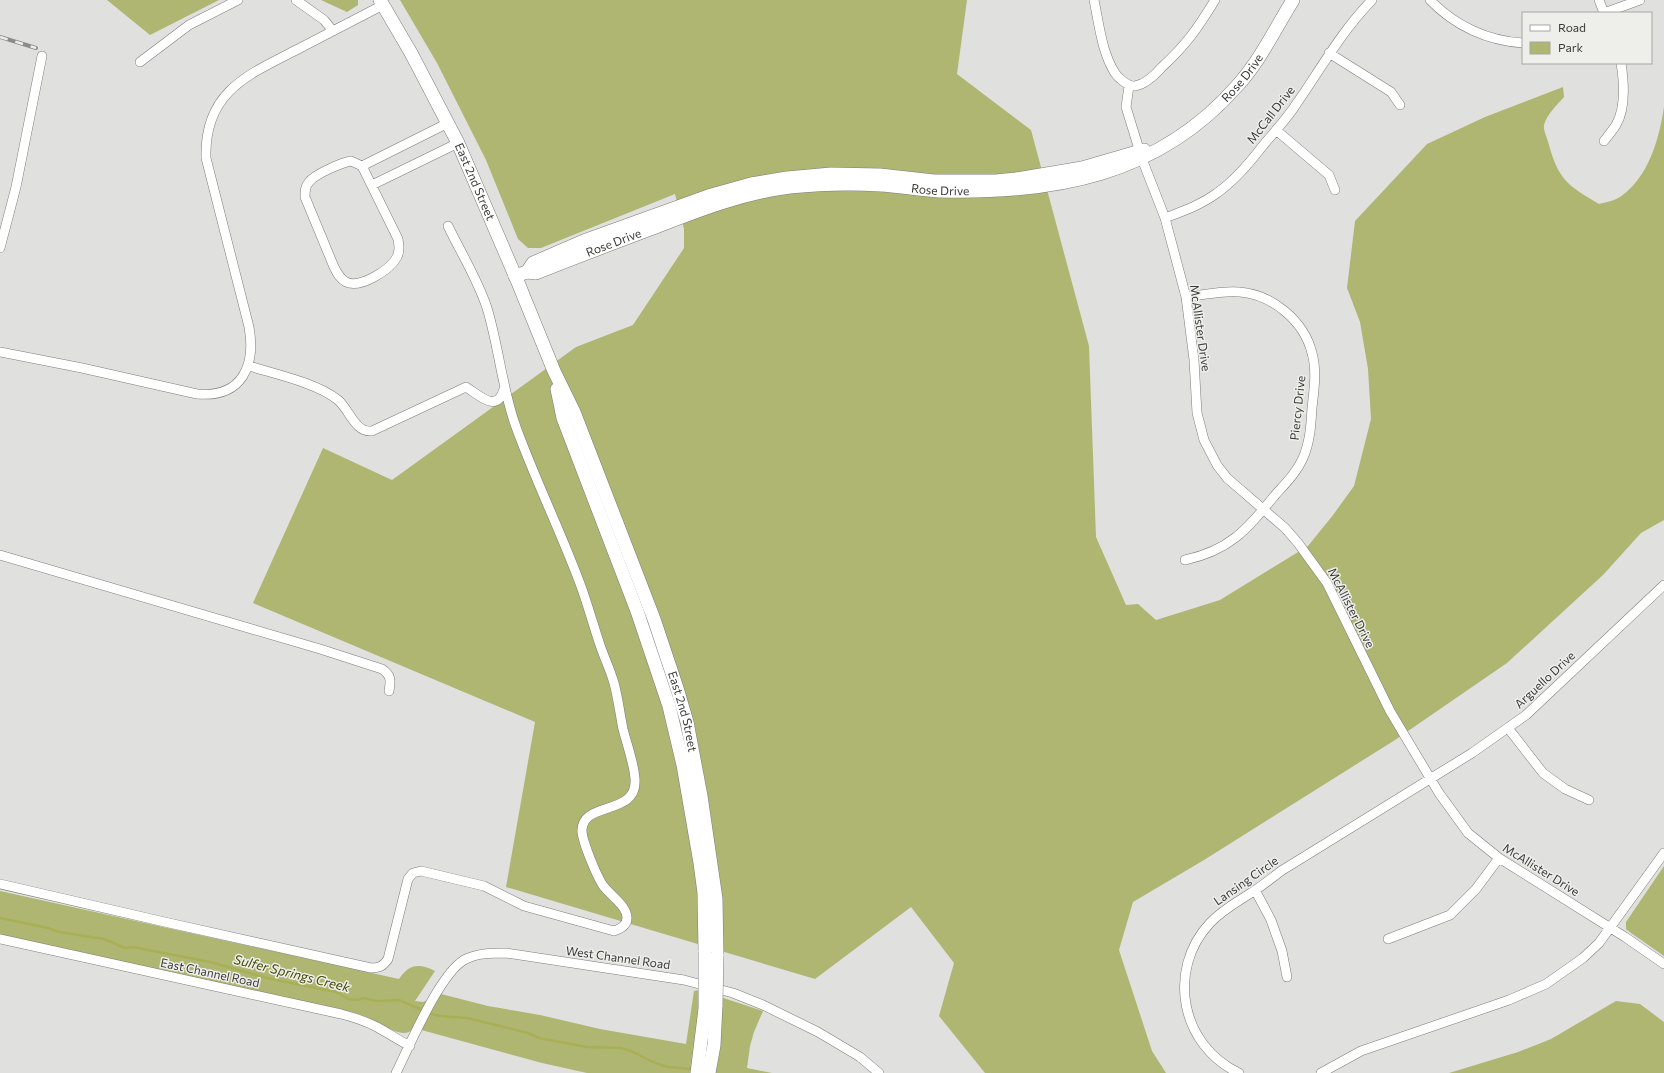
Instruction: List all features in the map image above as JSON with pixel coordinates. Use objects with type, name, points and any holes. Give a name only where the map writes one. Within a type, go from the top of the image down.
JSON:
[{"type":"main road","name":"Rose Drive","points":[[521,274],[536,273],[709,206],[759,192],[831,184],[880,185],[932,190],[979,192],[1014,190],[1084,178],[1121,168],[1187,123],[1231,81],[1282,0]]},
{"type":"main road","name":"Rose Drive","points":[[1141,155],[1182,136],[1206,118],[1224,101],[1239,84],[1258,58],[1293,0]]},
{"type":"main road","name":"East 2nd Street","points":[[382,3],[411,53],[448,123],[521,274],[554,371],[574,412],[654,619],[677,688],[693,752],[708,833],[716,900],[711,954],[710,1007],[714,1045],[709,1073]]},
{"type":"main road","name":"East 2nd Street","points":[[697,1073],[700,1049],[710,1007]]},
{"type":"street","points":[[140,62],[189,26],[238,0]]},
{"type":"street","points":[[296,0],[324,20],[333,31]]},
{"type":"street","points":[[1094,0],[1107,54],[1116,74],[1129,86],[1135,86],[1150,79],[1183,48],[1199,27],[1215,0]]},
{"type":"street","name":"McCall Drive","points":[[1165,218],[1186,210],[1216,194],[1232,182],[1246,167],[1296,104],[1329,53],[1355,17],[1372,0]]},
{"type":"street","points":[[1430,0],[1449,16],[1475,32],[1505,41],[1522,43]]},
{"type":"street","points":[[1599,0],[1604,12]]},
{"type":"street","points":[[1607,12],[1640,0]]},
{"type":"street","points":[[0,352],[82,368],[197,394],[216,394],[227,390],[236,383],[248,366],[252,343],[206,158],[206,142],[214,112],[222,99],[244,77],[333,31],[382,3]]},
{"type":"street","points":[[1329,53],[1391,92],[1400,105]]},
{"type":"street","points":[[0,248],[16,187],[42,56]]},
{"type":"street","points":[[1604,140],[1616,124],[1621,110],[1624,84],[1621,64]]},
{"type":"street","name":"McAllister Drive","points":[[1129,86],[1126,107],[1141,155],[1165,218],[1186,297],[1194,360],[1197,413],[1204,440],[1217,465],[1227,478],[1285,528],[1298,543],[1327,583],[1390,711],[1439,793],[1468,833],[1498,858],[1611,928],[1664,964]]},
{"type":"street","points":[[362,166],[448,123]]},
{"type":"street","points":[[1276,130],[1329,175],[1335,190]]},
{"type":"street","points":[[372,185],[458,143]]},
{"type":"street","points":[[345,162],[356,162],[362,166],[372,185],[398,239],[400,249],[390,266],[381,273],[355,283],[346,282],[340,277],[334,267],[307,204],[305,189],[308,182],[315,177],[345,162]]},
{"type":"street","points":[[0,884],[371,968],[378,968],[384,965],[388,959],[408,879],[414,873],[421,871],[484,886],[524,906],[614,931],[623,927],[626,923],[627,917],[625,910],[609,894],[597,874],[582,834],[582,826],[590,816],[596,812],[617,806],[625,802],[630,797],[636,780],[626,744],[614,683],[582,589],[531,467],[515,424],[504,389],[497,347],[486,307],[478,286],[448,226]]},
{"type":"street","name":"Piercy Drive","points":[[1185,560],[1205,556],[1221,548],[1243,531],[1264,509],[1292,475],[1303,458],[1310,436],[1315,374],[1312,354],[1306,337],[1297,323],[1280,307],[1265,298],[1242,292],[1229,291],[1186,297]]},
{"type":"street","points":[[248,366],[315,387],[330,394],[346,407],[362,430],[367,432],[466,387],[488,401],[493,402],[498,401],[502,396],[504,389]]},
{"type":"street","points":[[0,555],[382,669],[389,673],[391,681],[389,691]]},
{"type":"street","name":"Arguello Drive","points":[[1430,778],[1472,753],[1526,715],[1664,585]]},
{"type":"street","points":[[1508,728],[1543,773],[1565,789],[1589,800]]},
{"type":"street","name":"Lansing Circle","points":[[1240,1073],[1226,1067],[1207,1050],[1196,1034],[1187,1013],[1184,992],[1186,969],[1193,946],[1209,923],[1224,909],[1255,890],[1281,871],[1430,778]]},
{"type":"street","points":[[1321,1073],[1360,1051],[1508,1000],[1546,984],[1583,958],[1599,943],[1664,853]]},
{"type":"street","points":[[1388,939],[1450,915],[1476,889],[1498,858]]},
{"type":"street","points":[[1255,890],[1271,920],[1282,951],[1287,977]]},
{"type":"street","name":"East Channel Road","points":[[0,940],[341,1014],[376,1026],[395,1039],[410,1046]]},
{"type":"street","name":"West Channel Road","points":[[396,1073],[442,982],[459,964],[478,955],[490,953],[506,954],[684,980],[733,993],[786,1016],[847,1048],[870,1064],[879,1073]]},
{"type":"green space","points":[[107,0],[219,0],[150,35]]},
{"type":"green space","points":[[321,0],[358,0],[358,5],[347,12]]},
{"type":"green space","points":[[400,0],[967,0],[957,74],[1031,130],[1089,346],[1096,537],[1126,605],[1138,604],[1156,620],[1220,600],[1308,546],[1354,486],[1371,419],[1368,369],[1360,322],[1347,288],[1355,221],[1427,144],[1485,117],[1563,87],[1564,97],[1547,117],[1544,125],[1545,132],[1553,157],[1561,175],[1573,187],[1599,204],[1620,197],[1638,180],[1651,157],[1659,132],[1664,107],[1664,520],[1641,533],[1603,575],[1507,663],[1395,740],[1204,860],[1133,902],[1119,950],[1152,1051],[1166,1073],[985,1073],[939,1016],[954,963],[911,907],[815,979],[506,887],[535,722],[253,603],[323,448],[392,480],[576,347],[633,325],[684,248],[684,229],[675,194],[541,248],[528,248],[518,239],[486,160],[437,63]]},
{"type":"green space","points":[[1664,866],[1664,956],[1626,929],[1626,922]]},
{"type":"green space","points":[[0,891],[399,979],[407,970],[415,966],[429,968],[435,971],[415,1001],[423,1002],[441,994],[488,1006],[540,1015],[600,1029],[686,1044],[694,991],[699,990],[763,1011],[750,1046],[747,1068],[772,1073],[587,1073],[542,1063],[414,1028],[410,1032],[405,1033],[394,1031],[371,1019],[352,1012],[0,935]]},
{"type":"green space","points":[[1616,1001],[1640,1004],[1664,1022],[1664,1073],[1449,1073],[1518,1052],[1551,1039]]},
{"type":"waterway","name":"Sulfer Springs Creek","points":[[0,918],[48,928],[59,932],[104,939],[125,948],[133,947],[210,962],[267,978],[336,992],[348,999],[358,1000],[364,998],[376,1001],[399,1000],[424,1011]]},
{"type":"waterway","name":"Sulfer Springs Creek","points":[[428,1013],[440,1016],[467,1018],[528,1033],[539,1038],[587,1047],[620,1048],[631,1051],[655,1063],[668,1067],[693,1069]]},
{"type":"railway","points":[[0,37],[36,48]]}]
